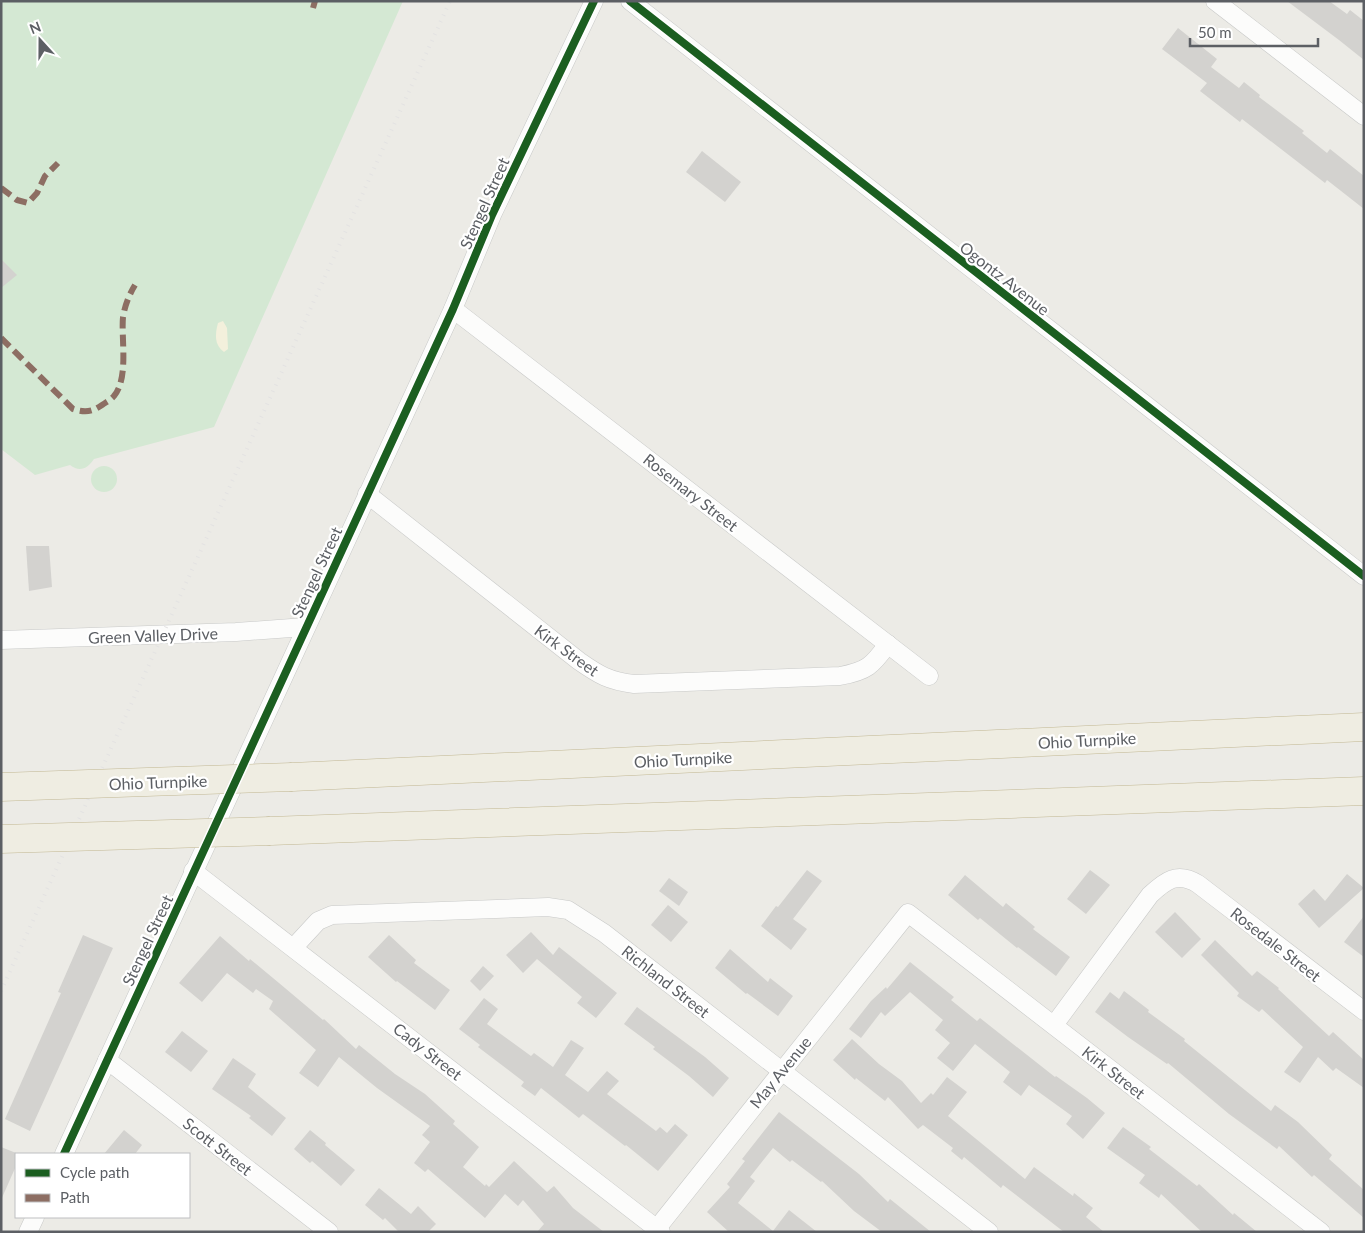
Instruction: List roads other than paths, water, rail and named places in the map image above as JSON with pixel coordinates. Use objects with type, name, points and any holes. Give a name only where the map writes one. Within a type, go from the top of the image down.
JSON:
[{"type":"highway","name":"Ohio Turnpike","points":[[1,787],[292,777],[1364,727]]},
{"type":"highway","points":[[1,840],[1364,791]]},
{"type":"street","name":"Stengel Street","points":[[64,1153],[453,309],[492,215],[594,1]]},
{"type":"street","name":"Ogontz Avenue","points":[[630,1],[1364,576]]},
{"type":"street","points":[[1215,1],[1364,116]]},
{"type":"street","name":"Rosemary Street","points":[[453,309],[929,676]]},
{"type":"street","name":"Kirk Street","points":[[367,494],[578,661],[614,682],[634,684],[840,676],[859,673],[874,663],[888,644]]},
{"type":"street","name":"Green Valley Drive","points":[[1,640],[305,628]]},
{"type":"street","name":"Cady Street","points":[[193,871],[294,947],[657,1230]]},
{"type":"street","name":"Rosedale Street","points":[[1054,1025],[1150,895],[1170,880],[1188,878],[1364,1012]]},
{"type":"street","name":"Richland Street","points":[[294,947],[318,921],[332,915],[548,906],[568,910],[604,933],[989,1232]]},
{"type":"street","name":"Kirk Street","points":[[908,913],[1320,1232]]},
{"type":"street","name":"May Avenue","points":[[657,1230],[908,913]]},
{"type":"street","name":"Scott Street","points":[[107,1060],[329,1232]]},
{"type":"street","points":[[28,1232],[35,1218]]},
{"type":"railway","points":[[1,991],[450,1]]}]
